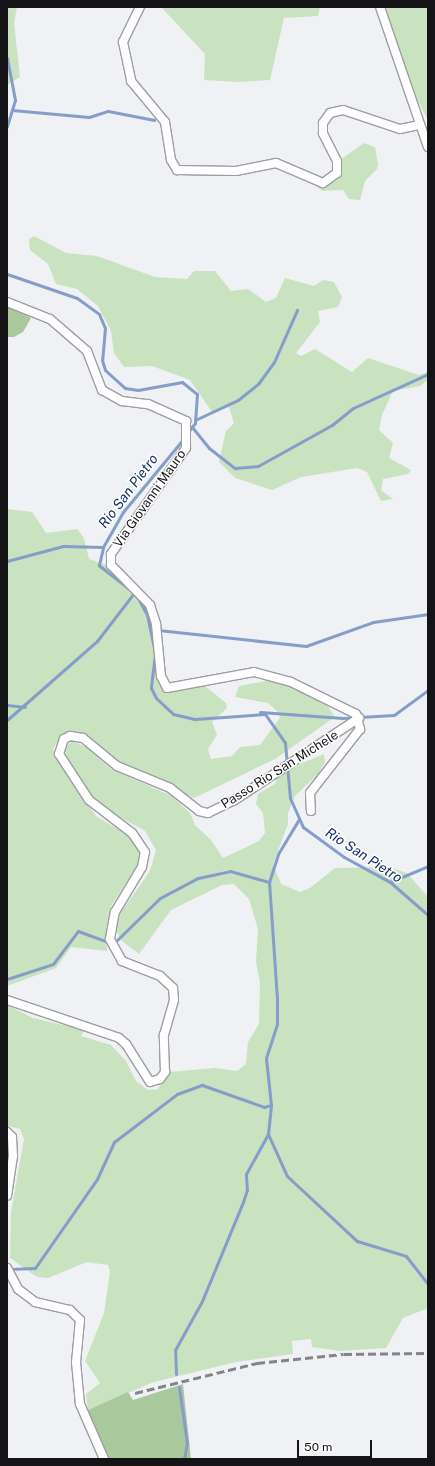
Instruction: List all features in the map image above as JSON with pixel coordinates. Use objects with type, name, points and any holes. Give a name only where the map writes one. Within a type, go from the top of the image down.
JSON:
[{"type":"street","points":[[140,7],[123,42],[131,81],[165,122],[171,160],[177,170],[236,171],[276,163],[323,183],[337,173],[336,160],[323,133],[323,123],[330,113],[343,110],[400,129],[419,125]]},
{"type":"street","points":[[380,7],[404,71],[419,125],[428,147]]},
{"type":"street","name":"Via Giovanni Mauro","points":[[7,302],[50,319],[87,351],[102,390],[122,401],[148,404],[182,416],[188,425],[188,441],[111,554],[111,565],[150,605],[164,683],[172,688],[254,672],[291,682],[350,709],[359,718]]},
{"type":"street","points":[[311,811],[310,793],[358,735],[359,718]]},
{"type":"street","name":"Passo Rio San Michele","points":[[7,1000],[61,1021],[109,1033],[126,1044],[147,1081],[155,1082],[163,1075],[168,1061],[164,1035],[174,1000],[173,988],[160,976],[122,961],[110,939],[115,912],[142,867],[144,852],[132,833],[89,800],[59,754],[60,744],[70,736],[83,738],[117,766],[170,788],[199,811],[208,813],[236,800],[359,718]]},
{"type":"street","points":[[7,1132],[12,1138],[14,1156],[7,1196]]},
{"type":"street","points":[[7,1268],[18,1290],[35,1302],[70,1310],[80,1320],[76,1362],[80,1404],[104,1459]]},
{"type":"green space","points":[[7,7],[17,7],[14,23],[20,77],[7,85]]},
{"type":"green space","points":[[161,7],[320,7],[318,16],[284,18],[270,80],[238,82],[204,80],[205,54]]},
{"type":"green space","points":[[385,7],[428,7],[428,120],[410,86]]},
{"type":"green space","points":[[364,143],[375,147],[378,164],[377,169],[365,181],[360,200],[349,199],[343,190],[322,191],[314,184],[334,182],[339,176],[340,160]]},
{"type":"green space","points":[[34,236],[66,253],[97,256],[155,277],[187,279],[194,271],[215,271],[231,291],[248,289],[266,302],[276,298],[285,278],[314,286],[323,280],[334,282],[342,297],[338,307],[318,311],[320,322],[296,353],[301,356],[315,349],[352,372],[368,358],[419,375],[428,372],[428,380],[420,386],[393,391],[382,415],[379,430],[393,443],[389,458],[411,470],[408,474],[383,479],[381,490],[393,499],[381,501],[367,472],[357,468],[301,477],[272,490],[235,478],[219,462],[226,431],[234,423],[229,407],[212,412],[190,380],[152,366],[124,367],[114,353],[111,331],[98,306],[77,289],[56,284],[48,264],[30,250],[29,239]]},
{"type":"green space","points":[[7,306],[31,318],[23,332],[14,337],[7,337]]},
{"type":"green space","points":[[7,509],[32,512],[46,533],[77,529],[84,538],[89,559],[106,565],[146,604],[167,691],[205,686],[226,703],[227,708],[212,722],[217,735],[208,749],[211,759],[232,756],[240,747],[260,745],[279,719],[280,714],[268,703],[235,697],[239,686],[266,681],[282,683],[326,704],[335,717],[275,759],[194,798],[127,767],[85,735],[76,732],[61,736],[53,749],[59,763],[96,816],[131,837],[142,859],[111,906],[106,930],[107,951],[71,947],[56,968],[7,986]]},
{"type":"green space","points":[[72,741],[86,747],[111,769],[172,796],[190,813],[195,825],[211,840],[223,858],[259,841],[265,833],[263,813],[256,804],[258,794],[276,783],[276,774],[324,754],[325,762],[319,773],[295,796],[288,813],[288,824],[273,864],[281,884],[300,892],[310,888],[335,868],[389,867],[407,873],[428,897],[428,1308],[403,1318],[386,1348],[340,1351],[312,1347],[311,1339],[292,1341],[293,1354],[236,1362],[154,1382],[88,1410],[86,1394],[100,1383],[85,1361],[104,1313],[110,1272],[108,1265],[87,1262],[48,1278],[37,1277],[10,1258],[11,1212],[24,1139],[20,1129],[7,1126],[7,1005],[33,1018],[84,1030],[81,1036],[111,1045],[126,1061],[136,1081],[148,1090],[158,1089],[169,1072],[215,1068],[237,1071],[246,1064],[248,1042],[259,1024],[260,983],[256,962],[258,929],[249,899],[234,884],[222,885],[171,910],[139,954],[122,941],[116,931],[119,915],[150,871],[156,850],[145,831],[104,808],[89,792],[66,756],[65,748]]},
{"type":"green space","points":[[183,1384],[191,1459],[108,1459],[88,1421],[88,1410],[128,1392],[133,1400]]},
{"type":"waterway","name":"Rio San Pietro","points":[[7,58],[15,100],[7,127]]},
{"type":"waterway","points":[[12,110],[89,117],[108,111],[154,120]]},
{"type":"waterway","name":"Rio San Pietro","points":[[7,274],[77,298],[99,314],[105,328],[102,360],[105,370],[125,388],[138,390],[182,382],[197,394],[195,423],[188,432]]},
{"type":"waterway","points":[[195,420],[238,400],[258,384],[274,362],[297,310]]},
{"type":"waterway","points":[[192,427],[209,448],[235,468],[258,466],[332,425],[353,408],[428,374]]},
{"type":"waterway","name":"Rio San Pietro","points":[[128,588],[99,565],[103,547],[123,512],[184,438]]},
{"type":"waterway","points":[[7,561],[63,546],[103,547]]},
{"type":"waterway","points":[[7,720],[97,641],[134,593]]},
{"type":"waterway","name":"Rio San Pietro","points":[[138,598],[147,615],[155,654],[151,688],[156,698],[173,714],[195,719],[265,714],[285,743],[290,798],[303,827],[344,857],[390,882],[428,915]]},
{"type":"waterway","points":[[158,630],[306,646],[373,622],[428,614]]},
{"type":"waterway","points":[[260,712],[343,718],[394,715],[428,690]]},
{"type":"waterway","points":[[7,705],[25,707]]},
{"type":"waterway","points":[[176,1374],[175,1350],[202,1301],[243,1202],[247,1190],[246,1174],[268,1134],[271,1105],[266,1058],[277,1024],[277,999],[269,882],[278,854],[299,819]]},
{"type":"waterway","points":[[390,882],[428,866]]},
{"type":"waterway","points":[[114,943],[160,898],[198,878],[230,871],[269,882]]},
{"type":"waterway","points":[[7,979],[53,964],[78,931],[109,942]]},
{"type":"waterway","points":[[9,1269],[35,1268],[97,1179],[114,1142],[177,1094],[202,1085],[264,1107],[271,1105]]},
{"type":"waterway","points":[[268,1134],[287,1176],[357,1241],[406,1256],[428,1284]]},
{"type":"waterway","points":[[179,1387],[187,1443],[184,1459]]},
{"type":"railway","points":[[135,1393],[257,1363],[344,1354],[428,1353]]}]
